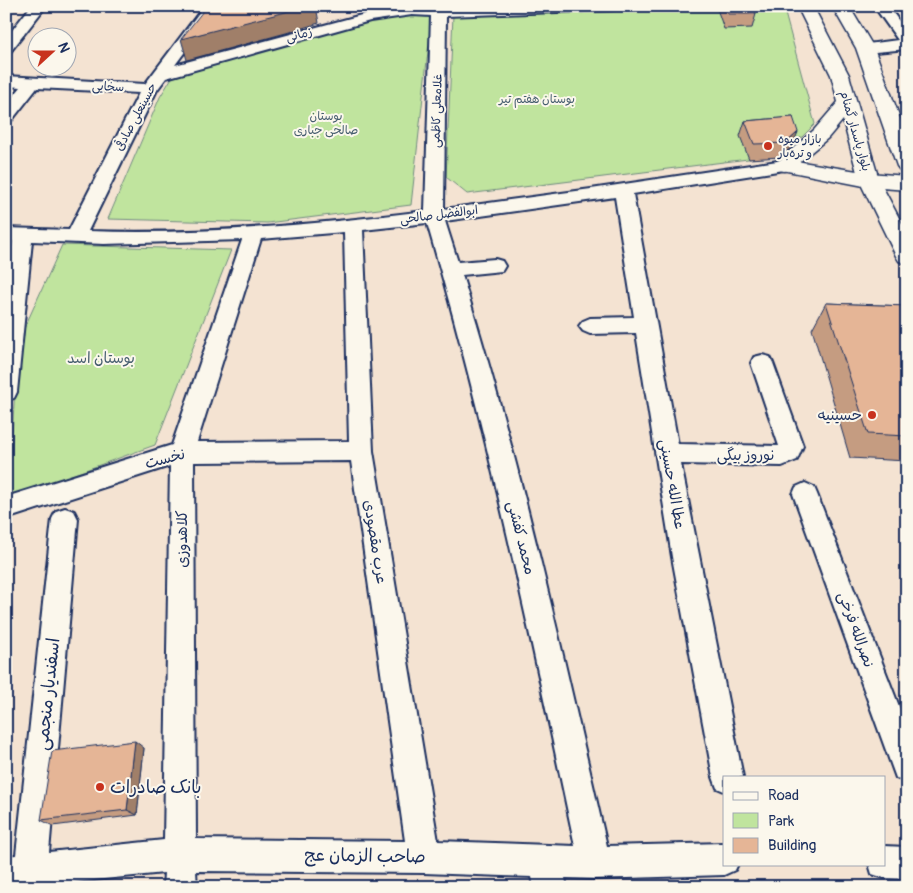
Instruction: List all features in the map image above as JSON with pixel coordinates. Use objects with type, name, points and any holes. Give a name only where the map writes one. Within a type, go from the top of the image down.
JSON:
[{"type":"main road","name":"بلوار پاسدار گمنام","points":[[804,6],[840,75],[869,180],[907,256]]},
{"type":"main road","points":[[840,6],[865,48],[894,134],[907,166]]},
{"type":"main road","points":[[784,166],[821,134],[847,103]]},
{"type":"main road","points":[[854,130],[869,135],[882,136],[894,134]]},
{"type":"main road","name":"ابوالفضل صالحی","points":[[784,166],[869,180],[907,183]]},
{"type":"street","points":[[6,48],[39,6]]},
{"type":"street","name":"حسینعلی صادقی","points":[[75,238],[149,89],[212,6]]},
{"type":"street","name":"زمانی","points":[[161,74],[369,17],[440,8],[613,6]]},
{"type":"street","points":[[865,48],[907,43],[881,6]]},
{"type":"street","name":"غلامعلی کاظمی","points":[[434,216],[440,8]]},
{"type":"street","points":[[327,28],[336,10]]},
{"type":"street","name":"سخایی","points":[[6,81],[149,89]]},
{"type":"street","points":[[6,116],[32,83]]},
{"type":"street","name":"ابوالفضل صالحی","points":[[14,235],[75,238],[254,235],[434,216],[784,166]]},
{"type":"street","name":"عطا الله حسینی","points":[[623,190],[667,454],[707,675],[728,776]]},
{"type":"street","name":"محمد کفشی","points":[[434,216],[470,335],[526,558],[595,863]]},
{"type":"street","name":"عرب مقصودی","points":[[353,226],[361,451],[424,857]]},
{"type":"street","points":[[6,392],[14,235]]},
{"type":"street","name":"کلاهدوزی","points":[[180,887],[182,452],[254,235]]},
{"type":"street","points":[[450,269],[495,266]]},
{"type":"street","points":[[590,326],[646,325]]},
{"type":"street","name":"نوروز بیگی","points":[[667,454],[782,456],[789,453],[791,446],[762,363]]},
{"type":"street","name":"نخست","points":[[6,508],[182,452],[361,451]]},
{"type":"street","name":"نصرالله فرخی","points":[[805,494],[907,767]]},
{"type":"street","name":"اسفندیار منجمی","points":[[21,876],[65,519]]},
{"type":"street","name":"صاحب الزمان عج","points":[[21,876],[181,855],[424,857],[548,874],[595,863],[723,859]]},
{"type":"street","points":[[886,862],[907,863]]},
{"type":"green space","name":"بوستان هفتم تیر","points":[[783,6],[815,124],[802,137],[756,158],[467,194],[446,177],[453,15]]},
{"type":"green space","name":"بوستان صالحی جباری","points":[[432,15],[411,205],[267,223],[108,219],[160,97],[176,71],[375,19]]},
{"type":"green space","name":"بوستان اسد","points":[[62,245],[231,250],[155,445],[8,498],[18,342]]},
{"type":"building","points":[[207,6],[304,6],[181,39]]},
{"type":"building","points":[[725,6],[753,6],[756,14],[728,14]]},
{"type":"building","points":[[793,117],[798,132],[786,143],[754,144],[745,121]]},
{"type":"building","points":[[826,303],[907,306],[907,436],[868,434]]},
{"type":"building","name":"بانک صادرات","points":[[135,741],[127,810],[41,820],[52,751]]},
{"type":"place","name":"بازار میوه و تره‌بار","points":[[768,146]]},
{"type":"place","name":"حسینیه","points":[[872,415]]},
{"type":"place","name":"بانک صادرات","points":[[100,787]]}]
